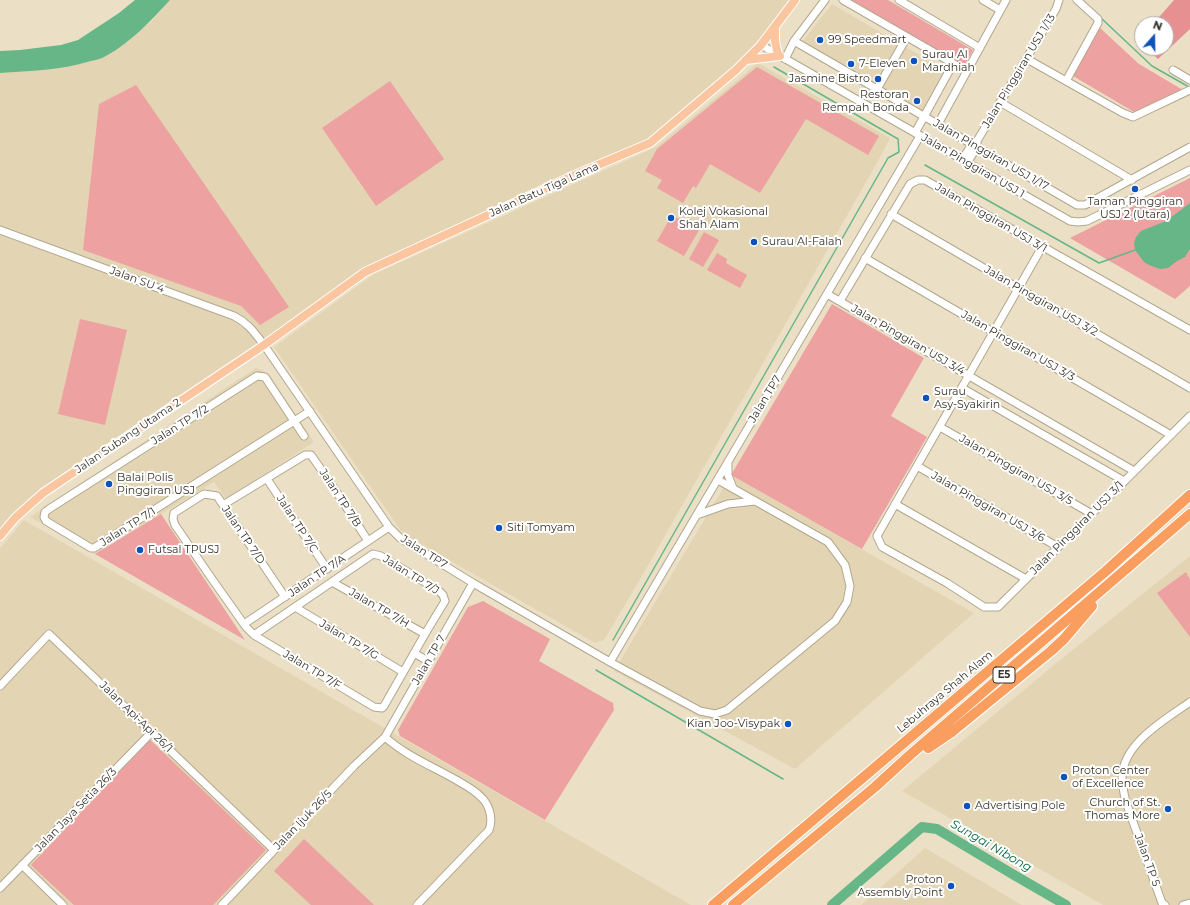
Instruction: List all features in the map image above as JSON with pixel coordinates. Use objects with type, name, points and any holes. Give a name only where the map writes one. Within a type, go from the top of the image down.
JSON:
[{"type":"highway","name":"Lebuhraya Shah Alam","points":[[713,905],[1106,571],[1190,495]]},
{"type":"highway","name":"E5","points":[[733,905],[875,787],[1190,514]]},
{"type":"main road","name":"Jalan Batu Tiga Lama","points":[[264,345],[365,272],[650,143],[736,70],[761,45],[795,0]]},
{"type":"main road","points":[[746,60],[781,56],[775,41],[775,28]]},
{"type":"main road","name":"Jalan Subang Utama 2","points":[[0,536],[15,518],[43,493],[264,345]]},
{"type":"street","points":[[781,56],[825,0]]},
{"type":"street","points":[[844,0],[960,68]]},
{"type":"street","points":[[899,0],[980,48]]},
{"type":"street","points":[[983,0],[1000,10]]},
{"type":"street","points":[[938,124],[1006,0]]},
{"type":"street","name":"Jalan Pinggiran USJ 1/13","points":[[965,162],[1056,10],[1059,0]]},
{"type":"street","points":[[1066,81],[1098,23],[1098,19],[1077,0]]},
{"type":"street","points":[[877,89],[907,37]]},
{"type":"street","name":"Jalan Pinggiran USJ 1/17","points":[[794,41],[1077,204],[1085,206],[1190,148]]},
{"type":"street","name":"Jalan Pinggiran USJ 1","points":[[761,45],[1070,221],[1087,221],[1190,170]]},
{"type":"street","points":[[1027,59],[1123,113],[1133,117],[1190,90]]},
{"type":"street","name":"Jalan TP7","points":[[610,662],[827,294],[918,135],[924,116],[953,64]]},
{"type":"street","points":[[1173,70],[1190,80]]},
{"type":"street","points":[[1000,102],[1132,180]]},
{"type":"street","name":"Jalan Pinggiran USJ 3/1","points":[[840,301],[910,184],[918,180],[925,180],[1190,330]]},
{"type":"street","name":"Jalan Pinggiran USJ 3/2","points":[[892,214],[1190,388]]},
{"type":"street","name":"Jalan SU 4","points":[[0,230],[234,316],[249,326],[264,345]]},
{"type":"street","points":[[1026,579],[895,504],[1042,247]]},
{"type":"street","name":"Jalan Pinggiran USJ 3/3","points":[[865,258],[1171,435]]},
{"type":"street","name":"Jalan Pinggiran USJ 3/4","points":[[827,294],[1134,471]]},
{"type":"street","name":"Jalan TP7","points":[[264,345],[389,527],[400,538],[473,583],[610,662],[700,711],[715,714],[727,710],[835,621],[847,602],[850,586],[845,565],[828,542],[718,480]]},
{"type":"street","name":"Jalan TP 7/2","points":[[46,520],[44,515],[49,509],[258,376],[265,377],[304,436]]},
{"type":"street","name":"Jalan Pinggiran USJ 3/4","points":[[962,388],[1124,481]]},
{"type":"street","name":"Jalan TP 7/1","points":[[46,520],[91,548],[94,548],[310,411]]},
{"type":"street","name":"Jalan Pinggiran USJ 3/1","points":[[895,504],[877,536],[882,547],[984,607],[998,607],[1190,416]]},
{"type":"street","name":"Jalan Pinggiran USJ 3/5","points":[[940,426],[1092,514]]},
{"type":"street","name":"Jalan TP 7/B","points":[[267,479],[305,455],[311,455],[368,541]]},
{"type":"street","points":[[728,462],[728,475],[733,488]]},
{"type":"street","name":"Jalan Pinggiran USJ 3/6","points":[[917,466],[1058,547]]},
{"type":"street","points":[[223,505],[267,479]]},
{"type":"street","name":"Jalan TP 7/C","points":[[267,479],[327,569]]},
{"type":"street","name":"Jalan TP 7/D","points":[[191,502],[204,494],[217,496],[285,597]]},
{"type":"street","points":[[697,515],[728,504],[755,501]]},
{"type":"street","name":"Jalan TP 7/F","points":[[191,502],[174,514],[173,519],[175,525],[244,624],[254,635],[374,707],[382,708],[384,706],[403,672]]},
{"type":"street","name":"Jalan TP 7/A","points":[[244,624],[389,527]]},
{"type":"street","name":"Jalan TP 7/J","points":[[332,582],[373,554],[381,556],[438,590],[443,595],[445,601],[425,634]]},
{"type":"street","points":[[254,635],[332,582]]},
{"type":"street","name":"Jalan TP 7/H","points":[[332,582],[425,634]]},
{"type":"street","name":"Jalan TP 7","points":[[385,737],[473,583]]},
{"type":"street","name":"Jalan TP 7/G","points":[[295,607],[403,672]]},
{"type":"street","name":"Jalan Api-Api 26/1","points":[[0,686],[49,634],[274,850]]},
{"type":"street","points":[[403,672],[425,634]]},
{"type":"street","points":[[414,653],[428,661]]},
{"type":"street","name":"Jalan TP 5","points":[[1165,905],[1162,903],[1127,806],[1122,778],[1125,765],[1134,747],[1155,727],[1190,702]]},
{"type":"street","name":"Jalan Jaya Setia 26/3","points":[[0,888],[152,733]]},
{"type":"street","points":[[385,737],[396,747],[440,770],[477,792],[488,807],[491,824],[489,830],[417,905]]},
{"type":"street","name":"Jalan Ijuk 26/5","points":[[222,905],[354,766],[385,737]]},
{"type":"street","points":[[22,865],[61,904]]},
{"type":"street","points":[[1183,905],[1190,902]]},
{"type":"shaded area","points":[[135,0],[170,0],[124,45],[104,57],[80,64],[57,68],[0,73],[0,51],[61,45],[78,40],[119,13]]},
{"type":"shaded area","points":[[170,0],[797,0],[758,54],[651,145],[382,259],[15,515],[0,534],[0,73],[38,70],[81,64],[105,57],[151,22]]},
{"type":"shaded area","points":[[848,0],[888,0],[973,50],[964,66]]},
{"type":"shaded area","points":[[1174,0],[1190,0],[1190,29],[1174,44],[1174,16],[1160,16]]},
{"type":"shaded area","points":[[832,4],[945,70],[922,112],[802,42]]},
{"type":"shaded area","points":[[1099,27],[1139,64],[1183,90],[1134,112],[1073,76]]},
{"type":"shaded area","points":[[758,63],[890,138],[642,576],[604,640],[595,643],[403,534],[274,347],[374,274],[656,147]]},
{"type":"shaded area","points":[[757,67],[879,136],[868,155],[806,119],[760,193],[710,164],[696,188],[693,186],[683,203],[657,188],[662,180],[645,171],[657,149]]},
{"type":"shaded area","points":[[390,81],[444,159],[376,206],[322,128]]},
{"type":"shaded area","points":[[136,85],[289,307],[260,325],[241,306],[83,250],[99,104]]},
{"type":"shaded area","points":[[1190,178],[1190,286],[1175,299],[1070,238]]},
{"type":"shaded area","points":[[1190,203],[1190,249],[1185,257],[1168,268],[1160,269],[1144,262],[1135,250],[1134,243],[1136,237],[1141,231],[1166,221]]},
{"type":"shaded area","points":[[672,215],[699,230],[684,256],[657,241]]},
{"type":"shaded area","points":[[704,232],[719,240],[703,267],[689,259]]},
{"type":"shaded area","points":[[717,253],[727,259],[726,263],[747,275],[740,288],[707,270]]},
{"type":"shaded area","points":[[832,304],[924,358],[891,416],[927,437],[862,549],[731,475]]},
{"type":"shaded area","points":[[80,319],[127,330],[105,425],[58,414]]},
{"type":"shaded area","points":[[256,368],[269,374],[314,442],[226,499],[214,482],[95,554],[30,517]]},
{"type":"shaded area","points":[[731,475],[974,613],[795,769],[614,671]]},
{"type":"shaded area","points":[[161,514],[245,640],[95,554]]},
{"type":"shaded area","points":[[24,520],[691,905],[0,905],[0,548]]},
{"type":"shaded area","points":[[1190,556],[1190,905],[1103,905],[902,791],[1060,660]]},
{"type":"shaded area","points":[[1186,572],[1190,580],[1190,637],[1157,593]]},
{"type":"shaded area","points":[[483,601],[550,639],[539,661],[613,703],[614,710],[545,820],[400,736],[398,730],[468,607]]},
{"type":"shaded area","points":[[150,740],[266,850],[213,905],[74,905],[31,865]]},
{"type":"shaded area","points":[[304,839],[374,905],[311,905],[274,871]]},
{"type":"shaded area","name":"Proton Assembly Point","points":[[925,848],[1022,905],[861,905]]},
{"type":"waterway","points":[[1101,18],[1152,66],[1189,87]]},
{"type":"waterway","points":[[613,640],[888,158],[899,152],[898,139],[774,67]]},
{"type":"waterway","points":[[925,165],[1099,263],[1135,250]]},
{"type":"waterway","points":[[596,670],[783,779]]},
{"type":"waterway","name":"Sungai Nibong","points":[[832,905],[922,827],[937,829],[1066,905]]},
{"type":"place","name":"99 Speedmart","points":[[820,40]]},
{"type":"place","name":"Surau Al Mardhiah","points":[[914,61]]},
{"type":"place","name":"7-Eleven","points":[[851,64]]},
{"type":"place","name":"Jasmine Bistro","points":[[878,79]]},
{"type":"place","name":"Restoran Rempah Bonda","points":[[917,101]]},
{"type":"place","name":"Taman Pinggiran USJ 2 (Utara)","points":[[1135,189]]},
{"type":"place","name":"Kolej Vokasional Shah Alam","points":[[671,218]]},
{"type":"place","name":"Surau Al-Falah","points":[[754,242]]},
{"type":"place","name":"Surau Asy-Syakirin","points":[[926,398]]},
{"type":"place","name":"Balai Polis Pinggiran USJ","points":[[109,484]]},
{"type":"place","name":"Siti Tomyam","points":[[499,528]]},
{"type":"place","name":"Futsal TPUSJ","points":[[140,550]]},
{"type":"place","name":"Kian Joo-Visypak","points":[[788,724]]},
{"type":"place","name":"Proton Center of Excellence","points":[[1064,777]]},
{"type":"place","name":"Advertising Pole","points":[[967,806]]},
{"type":"place","name":"Church of St. Thomas More","points":[[1168,809]]},
{"type":"place","name":"Proton Assembly Point","points":[[951,886]]}]
